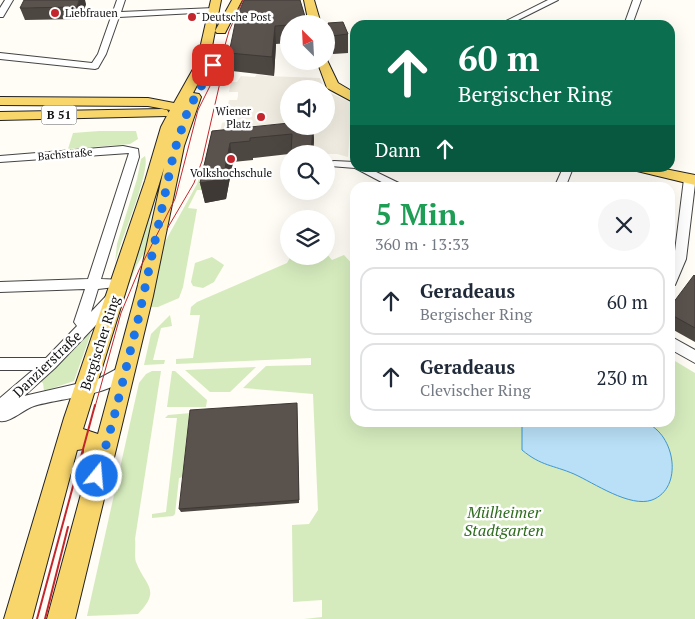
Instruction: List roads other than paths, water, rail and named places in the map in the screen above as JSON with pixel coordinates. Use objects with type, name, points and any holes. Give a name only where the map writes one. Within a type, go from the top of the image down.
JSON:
[{"type":"main road","points":[[180,110],[213,65],[229,0]]},
{"type":"main road","points":[[222,31],[237,0]]},
{"type":"main road","points":[[309,0],[313,15]]},
{"type":"main road","name":"Bergischer Ring","points":[[18,619],[75,418],[153,181],[164,139],[180,110],[204,55],[215,5]]},
{"type":"main road","points":[[326,70],[329,79],[336,89],[350,96]]},
{"type":"main road","name":"B 51","points":[[4,103],[158,98],[172,92],[196,72]]},
{"type":"main road","points":[[106,101],[98,104],[97,111],[151,122],[162,131],[164,139]]},
{"type":"main road","name":"B 51","points":[[106,101],[148,102],[180,110]]},
{"type":"main road","name":"B 51","points":[[4,103],[33,104],[74,115]]},
{"type":"main road","name":"Bergischer Ring","points":[[126,370],[155,250],[180,110]]},
{"type":"main road","name":"B 51","points":[[0,116],[114,115],[180,110]]},
{"type":"main road","points":[[660,172],[692,179]]},
{"type":"main road","points":[[61,619],[91,495],[126,370]]},
{"type":"main road","points":[[69,442],[85,439],[96,444],[89,479],[91,495]]},
{"type":"street","points":[[0,15],[9,0]]},
{"type":"street","points":[[0,56],[95,66],[102,54],[121,0]]},
{"type":"street","points":[[512,20],[554,0]]},
{"type":"street","points":[[630,20],[637,0]]},
{"type":"street","points":[[116,15],[215,5]]},
{"type":"street","name":"Bachstraße","points":[[0,160],[130,149]]},
{"type":"street","name":"Bergischer Ring","points":[[88,324],[81,322],[134,157],[134,151],[130,149]]},
{"type":"street","points":[[335,164],[350,165]]},
{"type":"street","points":[[369,172],[391,182]]},
{"type":"street","points":[[675,270],[680,259],[692,179]]},
{"type":"street","points":[[0,287],[93,284],[117,290]]},
{"type":"street","name":"Danzierstraße","points":[[0,408],[50,364],[117,290]]},
{"type":"street","points":[[675,345],[695,357]]},
{"type":"street","points":[[0,364],[50,364]]},
{"type":"street","name":"Danzierstraße","points":[[0,417],[26,401],[100,385],[126,370]]},
{"type":"street","points":[[43,396],[59,398],[70,404],[75,418]]},
{"type":"water","points":[[522,427],[653,427],[664,438],[669,449],[672,473],[669,484],[662,494],[652,500],[643,502],[633,501],[574,474],[541,462],[522,450]]},
{"type":"tram line","points":[[95,407],[121,313],[139,270],[175,199],[198,110],[218,70],[229,31],[243,0]]},
{"type":"tram line","points":[[167,229],[194,183],[202,161],[224,65]]},
{"type":"tram line","points":[[37,619],[95,405]]},
{"type":"tram line","points":[[45,619],[68,527]]},
{"type":"place","name":"Liebfrauen","points":[[55,13]]},
{"type":"place","name":"Deutsche Post","points":[[192,17]]},
{"type":"place","name":"Wiener Platz","points":[[261,117]]},
{"type":"place","name":"Volkshochschule","points":[[231,159]]},
{"type":"park label","name":"Mülheimer Stadtgarten","points":[[504,521]]}]
